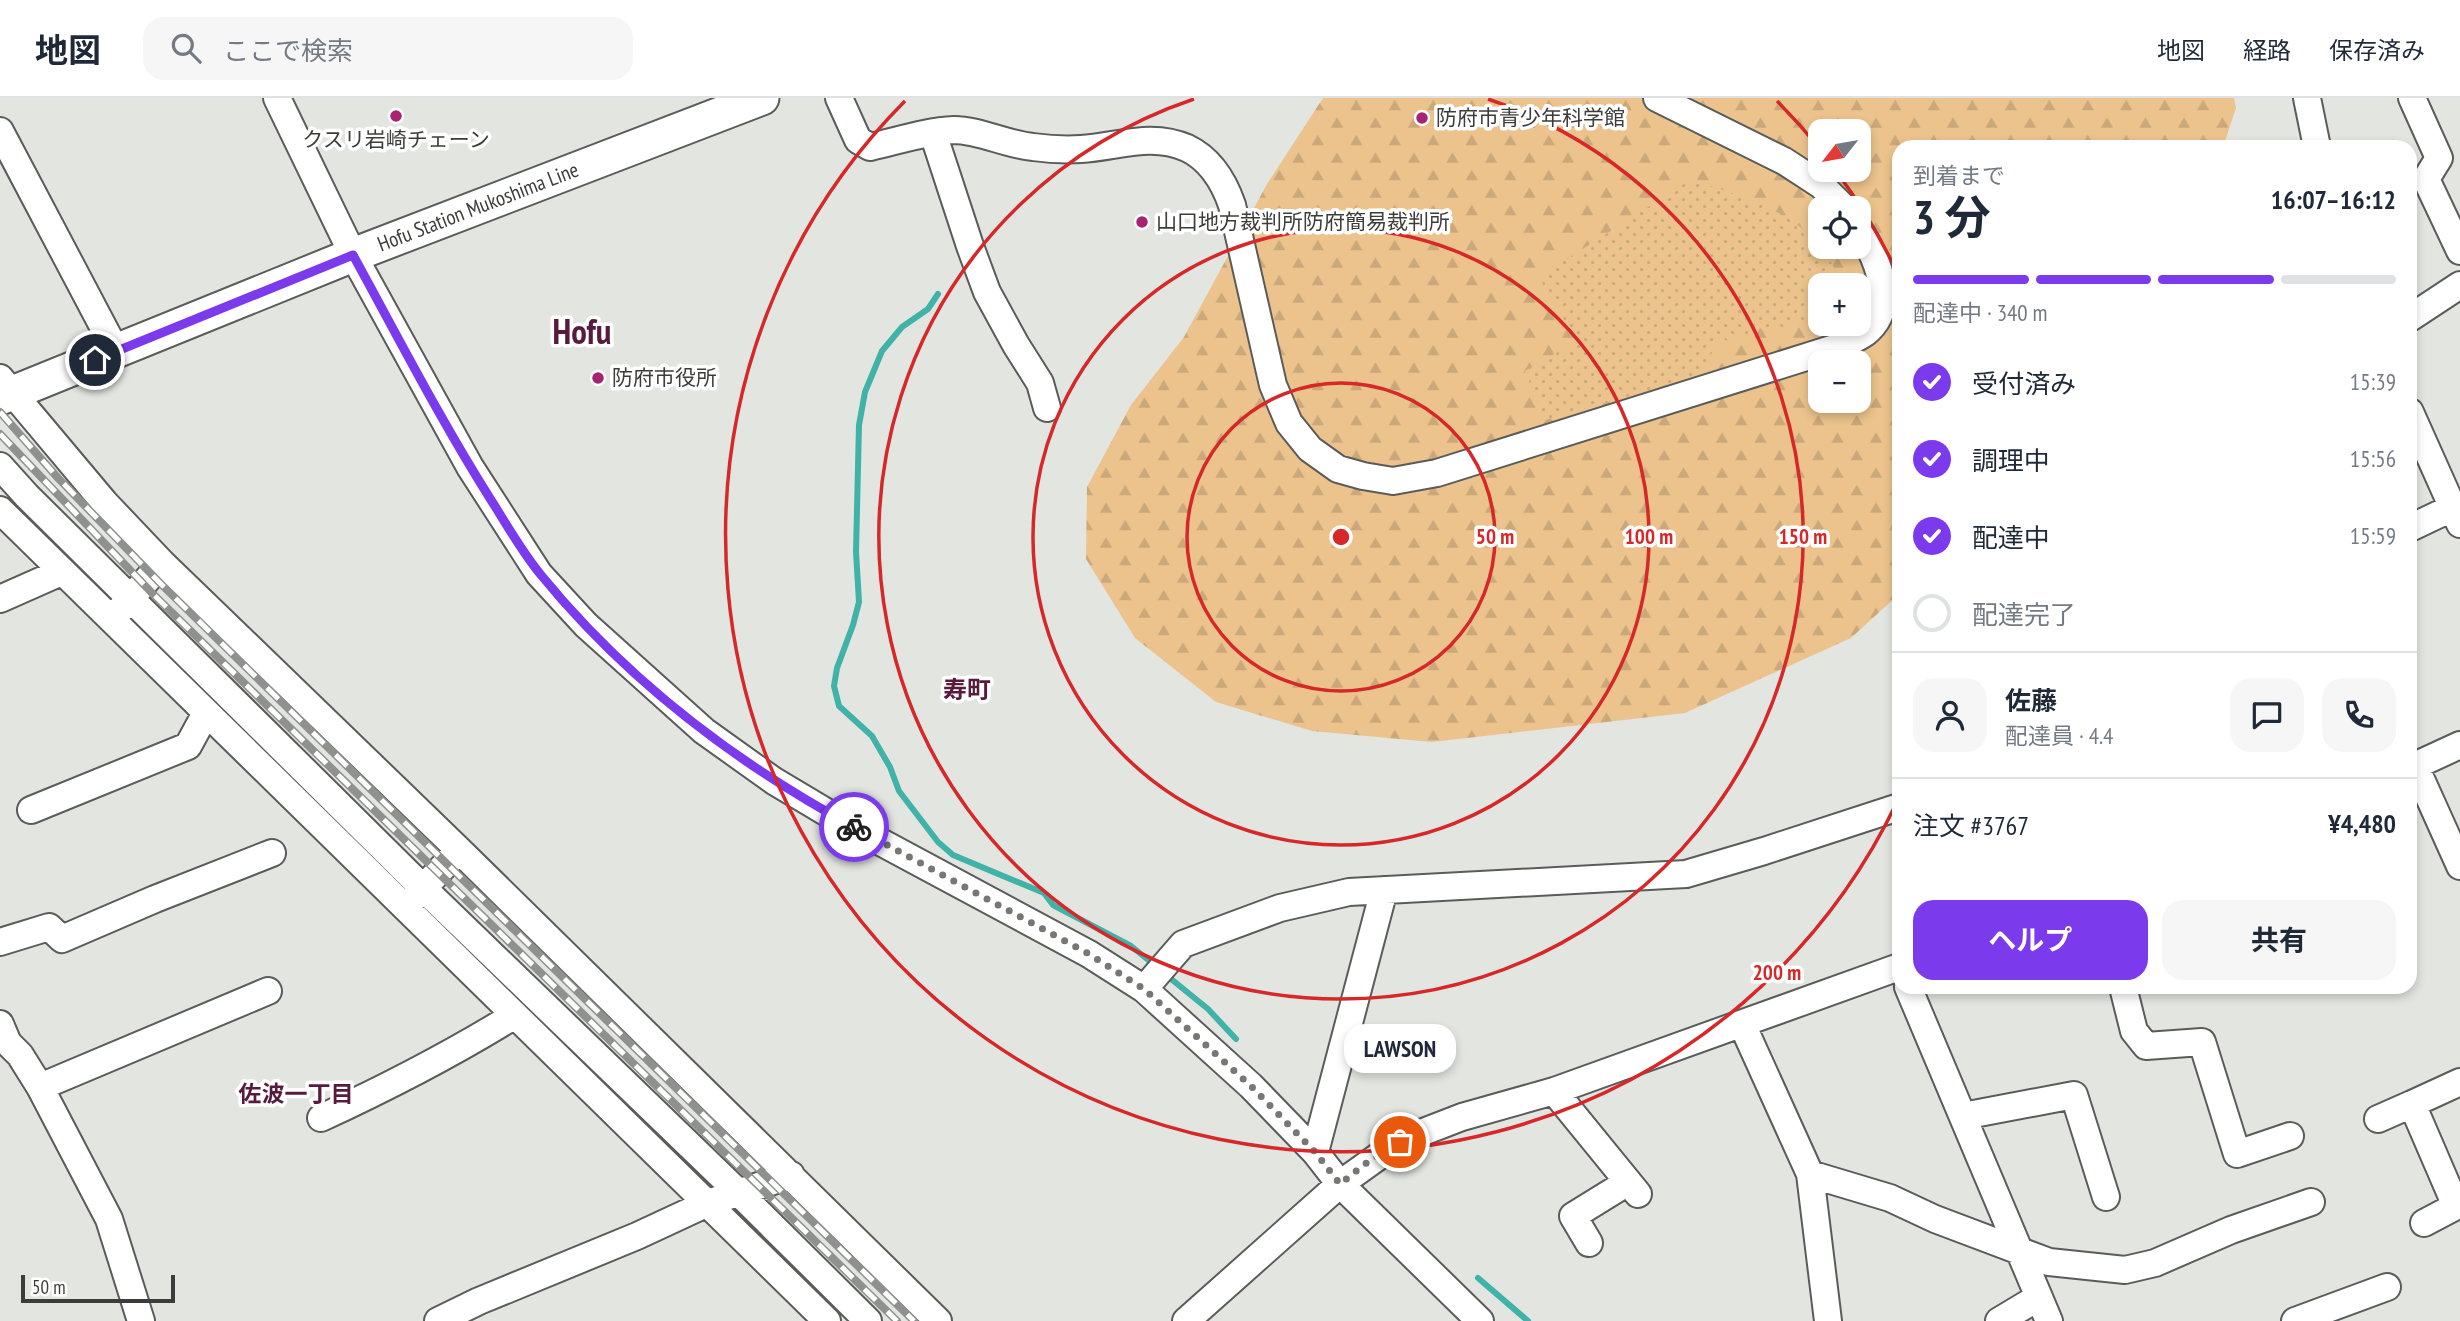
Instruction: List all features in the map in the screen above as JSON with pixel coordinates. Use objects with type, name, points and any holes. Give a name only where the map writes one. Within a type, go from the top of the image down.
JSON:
[{"type":"main road","name":"Hofu Station Mukoshima Line","points":[[4,390],[116,351],[353,255],[762,98]]},
{"type":"street","points":[[277,98],[353,255],[470,467],[539,573],[586,625],[635,672],[704,731],[774,781],[836,818],[1089,954],[1144,989],[1251,1086],[1315,1152],[1340,1184],[1480,1321]]},
{"type":"street","points":[[839,98],[858,140],[870,148],[956,130],[1032,148],[1082,149],[1135,140],[1162,141],[1188,149],[1207,163],[1223,181],[1232,205],[1273,385],[1289,422],[1310,449],[1338,469],[1363,477],[1392,481],[1450,469],[1841,346],[1866,333],[1881,313],[1883,287],[1871,254]]},
{"type":"street","points":[[1657,98],[1784,161],[1821,185],[1832,196]]},
{"type":"street","points":[[2307,98],[2316,140]]},
{"type":"street","points":[[2412,98],[2439,158],[2426,179],[2460,251]]},
{"type":"street","points":[[0,131],[116,351]]},
{"type":"street","points":[[933,133],[987,292],[1016,345],[1041,383],[1047,408]]},
{"type":"street","points":[[2417,313],[2460,285]]},
{"type":"street","points":[[4,390],[162,563],[459,850],[937,1321]]},
{"type":"street","points":[[2417,428],[2456,516],[2417,526]]},
{"type":"street","points":[[0,466],[27,496],[424,888],[868,1321]]},
{"type":"street","points":[[27,496],[3,513],[827,1321]]},
{"type":"street","points":[[110,620],[162,563]]},
{"type":"street","points":[[0,599],[61,572]]},
{"type":"street","points":[[31,810],[188,746],[206,713]]},
{"type":"street","points":[[2417,765],[2460,745]]},
{"type":"street","points":[[2417,777],[2460,866]]},
{"type":"street","points":[[1144,989],[1183,944],[1280,908],[1349,892],[1686,874],[1892,809]]},
{"type":"street","points":[[405,907],[459,850]]},
{"type":"street","points":[[0,942],[49,927],[62,939],[272,853]]},
{"type":"street","points":[[1315,1152],[1384,890]]},
{"type":"street","points":[[1186,1321],[1340,1184],[1400,1142],[1462,1117],[1553,1091],[1892,970]]},
{"type":"street","points":[[40,1087],[268,991]]},
{"type":"street","points":[[1911,994],[2044,1309],[1999,1321]]},
{"type":"street","points":[[2125,994],[2134,1031],[2146,1046],[2202,1042],[2237,1154],[2290,1136]]},
{"type":"street","points":[[321,1118],[435,1062],[515,1015]]},
{"type":"street","points":[[0,1024],[8,1043],[20,1055],[40,1087],[109,1219],[141,1321]]},
{"type":"street","points":[[1742,1024],[1810,1174],[1828,1321]]},
{"type":"street","points":[[2378,1119],[2460,1082]]},
{"type":"street","points":[[1553,1091],[1633,1188],[1573,1216],[1588,1243]]},
{"type":"street","points":[[1963,1116],[2074,1095],[2106,1197]]},
{"type":"street","points":[[2412,1104],[2458,1205],[2424,1223]]},
{"type":"street","points":[[1810,1174],[1889,1198],[1935,1219],[2049,1262],[2125,1270],[2155,1263],[2231,1230],[2311,1202]]},
{"type":"street","points":[[438,1321],[708,1203],[791,1175]]},
{"type":"street","points":[[2295,1321],[2387,1287]]},
{"type":"green space","points":[[1323,98],[2234,98],[2236,108],[2225,140],[1892,140],[1892,600],[1851,638],[1685,713],[1432,742],[1312,731],[1216,702],[1135,638],[1086,559],[1087,487],[1131,405],[1184,337],[1267,184]]},
{"type":"green space","points":[[1690,180],[1737,195],[1781,214],[1808,235],[1808,259],[1829,259],[1836,273],[1808,273],[1808,315],[1801,324],[1793,318],[1785,329],[1775,323],[1768,334],[1759,327],[1750,339],[1741,333],[1732,345],[1723,338],[1694,377],[1545,420],[1525,371],[1577,341],[1539,277]]},
{"type":"waterway","points":[[938,294],[928,309],[902,327],[882,351],[865,392],[859,425],[856,552],[859,602],[837,668],[834,686],[839,706],[872,736],[890,767],[899,791],[938,842],[953,855],[1044,893],[1053,905],[1131,946],[1157,967]]},
{"type":"waterway","points":[[1165,974],[1208,1009],[1236,1039]]},
{"type":"waterway","points":[[1478,1278],[1528,1321]]},
{"type":"railway","points":[[0,412],[58,478],[161,584],[914,1321]]},
{"type":"railway","points":[[0,434],[152,593],[897,1321]]},
{"type":"way so far","points":[[854,827],[1089,954],[1144,989],[1251,1086],[1315,1152],[1340,1184],[1400,1142]]},
{"type":"place","name":"クスリ岩崎チェーン","points":[[396,116]]},
{"type":"place","name":"防府市青少年科学館","points":[[1422,118]]},
{"type":"place","name":"山口地方裁判所防府簡易裁判所","points":[[1142,222]]},
{"type":"place","name":"防府市役所","points":[[598,378]]},
{"type":"place","name":"LAWSON","points":[[1400,1142]]},
{"type":"district","name":"Hofu","points":[[582,332]]},
{"type":"district","name":"寿町","points":[[967,690]]},
{"type":"district","name":"佐波一丁目","points":[[296,1094]]},
{"type":"route","points":[[95,360],[353,255],[470,467],[539,573],[586,625],[635,672],[704,731],[774,781],[854,827]]}]
